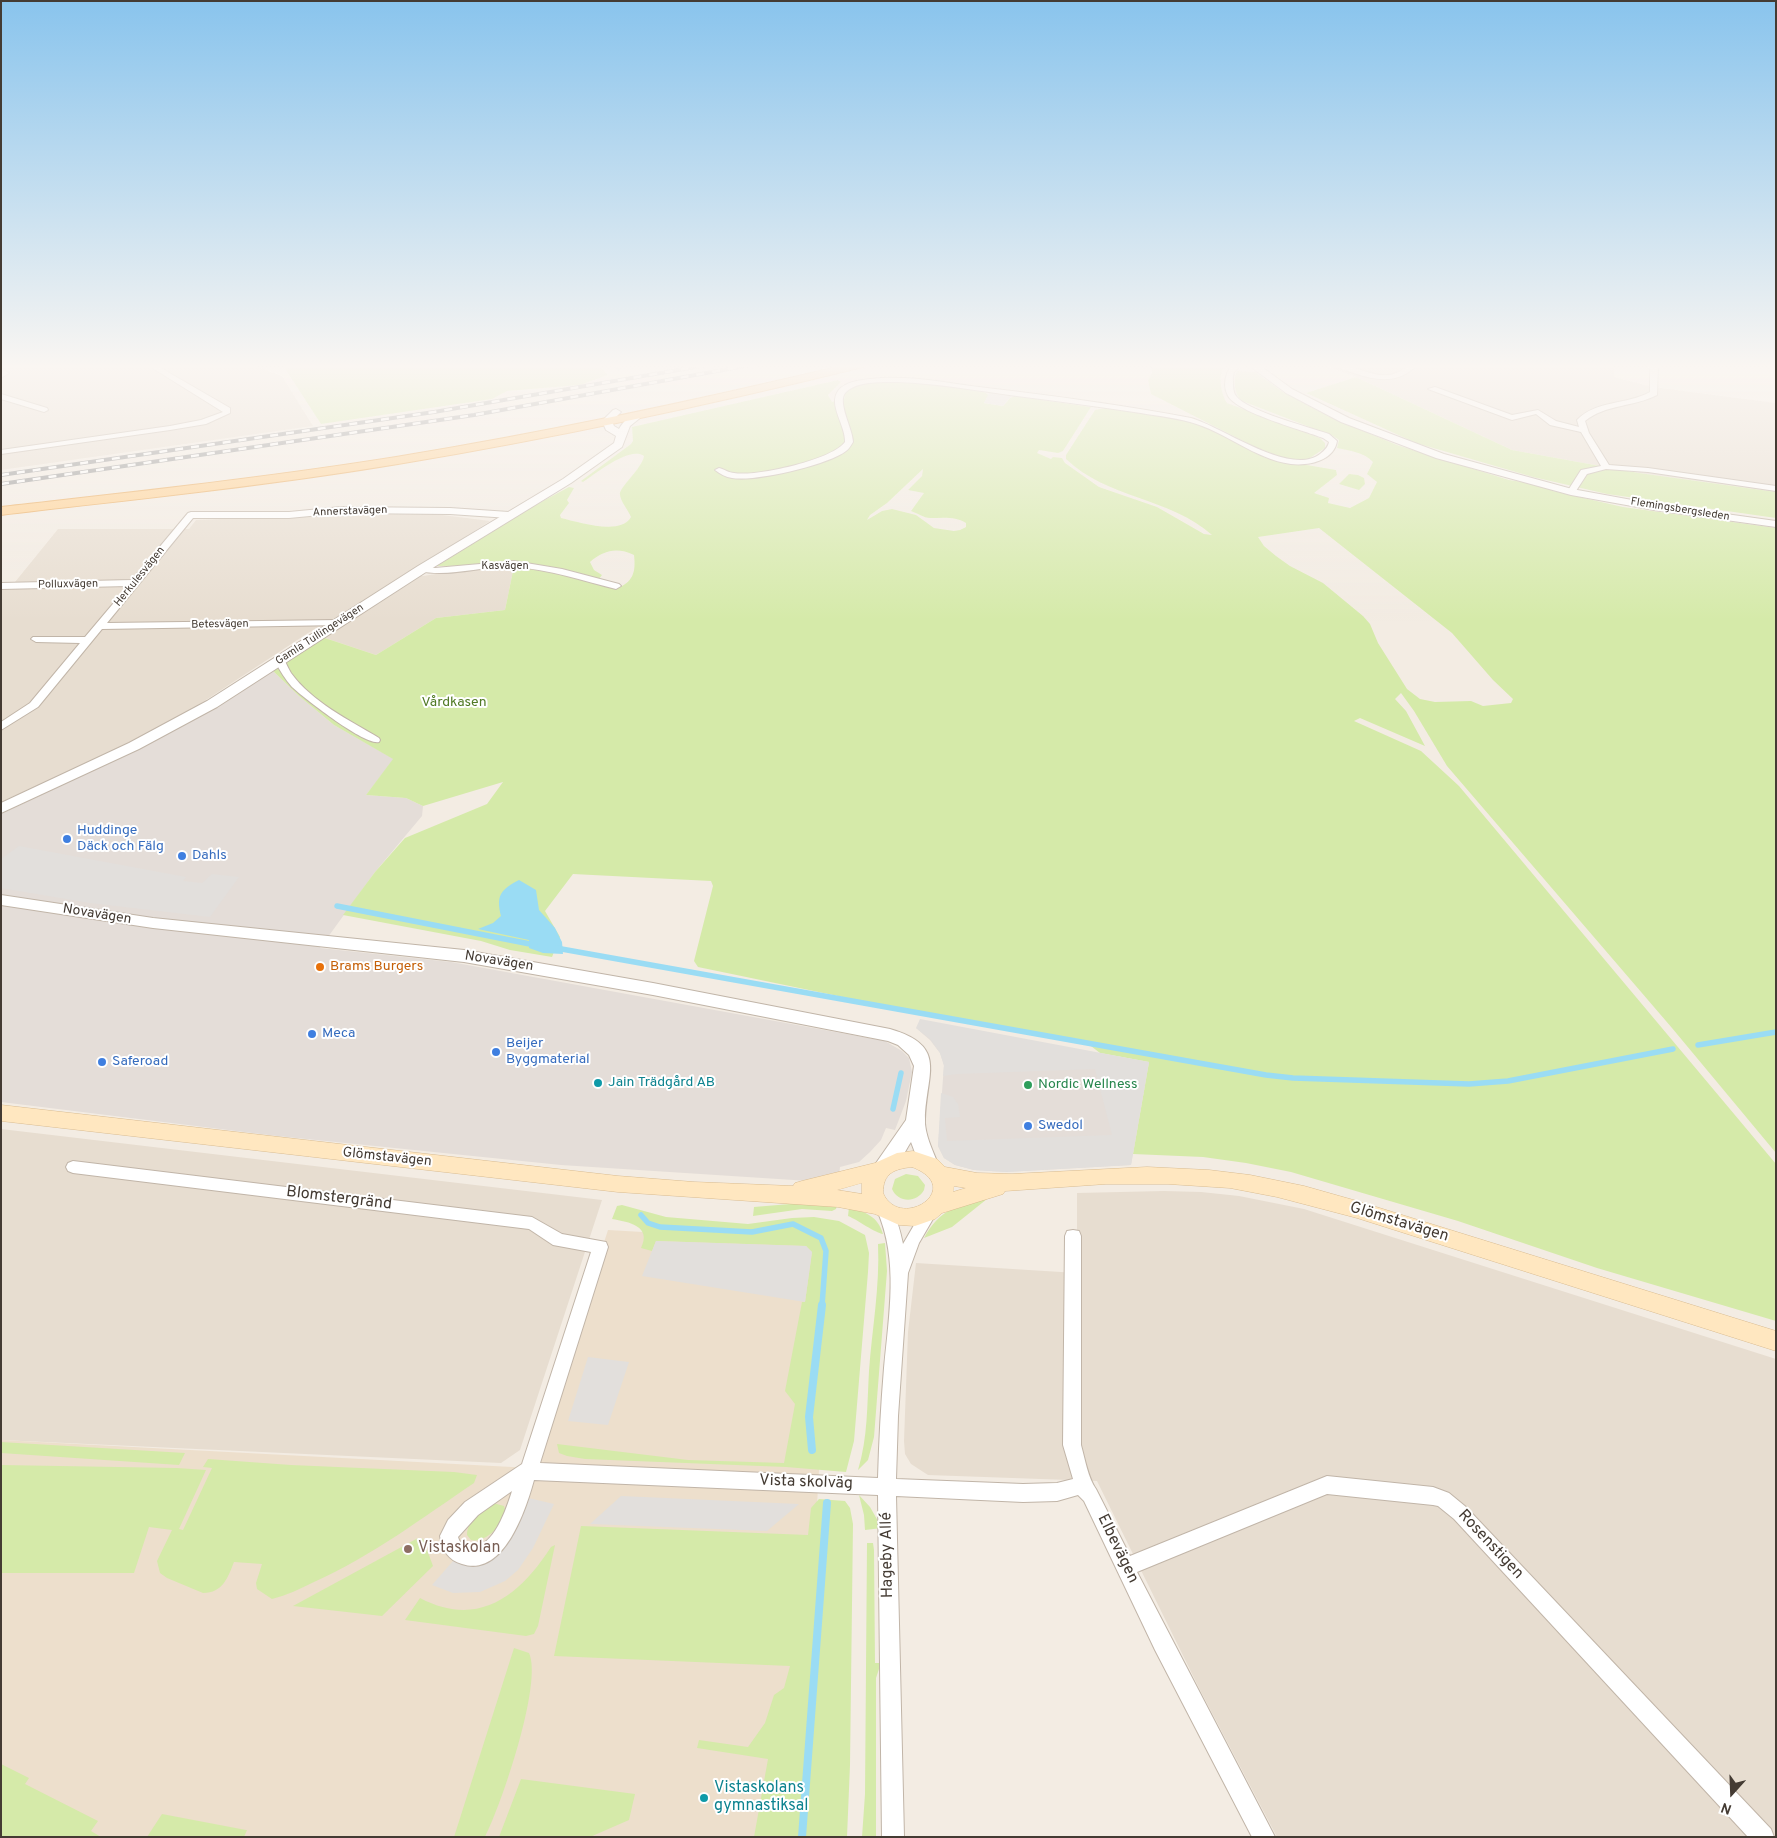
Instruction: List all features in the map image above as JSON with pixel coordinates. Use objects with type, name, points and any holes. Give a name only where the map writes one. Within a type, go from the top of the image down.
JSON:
[{"type":"main road","points":[[1,505],[326,465],[423,450]]},
{"type":"main road","points":[[1,511],[329,471],[455,450]]},
{"type":"main road","name":"Glömstavägen","points":[[1,1113],[618,1184],[843,1199],[907,1217],[932,1210],[961,1198],[1011,1184]]},
{"type":"main road","name":"Glömstavägen","points":[[774,1193],[844,1180],[905,1159],[921,1161],[934,1169],[971,1182],[1011,1184],[1086,1177],[1170,1176],[1225,1180],[1276,1188],[1350,1207],[1776,1341]]},
{"type":"main road","points":[[881,1168],[873,1180],[872,1192],[883,1209]]},
{"type":"main road","points":[[932,1210],[943,1197],[945,1191],[934,1169]]},
{"type":"street","points":[[1,452],[17,450]]},
{"type":"street","name":"Gamla Tullingevägen","points":[[1,809],[172,726],[280,661],[422,569],[567,480],[611,450]]},
{"type":"street","points":[[719,470],[733,476],[752,475],[816,462],[836,455],[843,450]]},
{"type":"street","points":[[1258,450],[1294,462],[1307,462],[1319,458],[1329,450]]},
{"type":"street","name":"Flemingsbergsleden","points":[[1426,450],[1493,472],[1571,492],[1654,507],[1776,524]]},
{"type":"street","points":[[1595,450],[1606,467]]},
{"type":"street","points":[[1571,492],[1584,472],[1606,467],[1721,479],[1776,489]]},
{"type":"street","name":"Annerstavägen","points":[[191,515],[283,515],[329,510],[381,510],[450,511],[509,515]]},
{"type":"street","name":"Herkulesvägen","points":[[1,726],[34,705],[191,515]]},
{"type":"street","name":"Kasvägen","points":[[422,569],[435,571],[514,564],[562,572],[616,586]]},
{"type":"street","name":"Polluxvägen","points":[[1,586],[134,583]]},
{"type":"street","name":"Betesvägen","points":[[100,626],[340,623]]},
{"type":"street","points":[[36,639],[89,640]]},
{"type":"street","points":[[280,661],[283,671],[322,706],[339,719],[375,740]]},
{"type":"street","name":"Novavägen","points":[[1,900],[153,923],[464,956],[874,1031],[904,1040],[917,1051],[921,1060],[923,1066],[915,1121],[922,1151],[934,1169]]},
{"type":"street","name":"Novavägen","points":[[881,1168],[915,1121]]},
{"type":"street","name":"Blomstergränd","points":[[73,1167],[526,1222],[540,1226],[559,1240],[600,1247],[528,1471]]},
{"type":"street","name":"Hageby Allé","points":[[883,1209],[892,1226],[900,1273],[889,1416],[887,1486],[892,1837]]},
{"type":"street","name":"Hageby Allé","points":[[900,1273],[912,1241],[932,1210]]},
{"type":"street","name":"Elbevägen","points":[[1073,1236],[1071,1340],[1072,1445],[1081,1473],[1082,1485],[1090,1495],[1162,1644],[1264,1837]]},
{"type":"street","points":[[528,1471],[513,1514],[499,1541],[484,1554],[475,1557],[462,1556],[453,1548],[449,1536],[452,1529],[466,1513],[497,1490],[528,1471]]},
{"type":"street","name":"Vista skolväg","points":[[528,1471],[1023,1493],[1057,1492],[1082,1485]]},
{"type":"street","name":"Rosenstigen","points":[[1126,1567],[1327,1485],[1423,1494],[1442,1499],[1460,1513],[1763,1837]]},
{"type":"shaded area","points":[[1,450],[144,450],[1,470]]},
{"type":"shaded area","points":[[1512,450],[1776,450],[1776,492],[1639,473]]},
{"type":"shaded area","points":[[435,514],[490,521],[359,606],[308,633],[177,719],[118,749],[1,802],[1,582],[15,582],[58,529],[189,529],[196,520],[316,515]]},
{"type":"shaded area","points":[[514,566],[505,610],[436,618],[376,655],[322,637],[416,573],[423,576],[468,569]]},
{"type":"shaded area","points":[[271,669],[299,696],[334,725],[394,759],[366,795],[406,798],[423,806],[422,816],[375,872],[320,948],[451,962],[885,1041],[902,1051],[909,1058],[912,1072],[906,1101],[895,1130],[886,1128],[881,1140],[870,1152],[859,1162],[840,1167],[839,1175],[809,1181],[561,1165],[277,1136],[1,1102],[1,814],[178,728]]},
{"type":"shaded area","points":[[19,846],[186,877],[183,881],[202,883],[212,874],[239,877],[210,917],[90,903],[1,888],[1,859]]},
{"type":"shaded area","points":[[920,1019],[1149,1062],[1131,1165],[1006,1172],[974,1170],[955,1165],[944,1158],[938,1146],[941,1093],[953,1097],[958,1104],[960,1117],[945,1118],[947,1141],[1112,1135],[1095,1069],[943,1076],[944,1066],[940,1053],[930,1039],[916,1028]]},
{"type":"shaded area","points":[[916,1028],[1149,1062],[1131,1165],[1006,1172],[974,1170],[955,1165],[944,1158],[938,1146],[944,1065],[940,1053],[930,1040]]},
{"type":"shaded area","points":[[1,1129],[602,1200],[520,1450],[501,1463],[1,1440]]},
{"type":"shaded area","points":[[1164,1191],[1239,1196],[1304,1209],[1776,1359],[1776,1837],[1277,1837],[1200,1690],[1097,1481],[928,1475],[911,1464],[905,1454],[904,1441],[908,1332],[916,1263],[1077,1273],[1077,1193]]},
{"type":"shaded area","name":"Vistaskolan","points":[[608,1230],[832,1243],[798,1837],[1,1837],[1,1440],[531,1468]]},
{"type":"shaded area","points":[[656,1241],[806,1246],[812,1252],[805,1302],[642,1276]]},
{"type":"shaded area","points":[[588,1357],[629,1362],[608,1425],[568,1421]]},
{"type":"shaded area","points":[[520,1496],[554,1504],[533,1548],[518,1570],[505,1581],[480,1592],[453,1593],[432,1585],[460,1553],[484,1552]]},
{"type":"shaded area","points":[[621,1496],[799,1504],[767,1531],[590,1524]]},
{"type":"green space","name":"Vårdkasen","points":[[623,450],[1064,450],[1058,453],[1039,450],[1037,453],[1051,459],[1053,457],[1062,458],[1065,463],[1099,487],[1157,507],[1204,534],[1212,535],[1178,513],[1100,482],[1082,472],[1066,459],[1066,455],[1069,450],[1250,450],[1266,458],[1336,470],[1337,475],[1314,493],[1329,498],[1328,503],[1350,508],[1369,498],[1377,482],[1367,474],[1373,462],[1356,452],[1345,450],[1412,450],[1509,480],[1549,486],[1553,491],[1623,507],[1776,528],[1776,1153],[1672,1028],[1447,766],[1401,693],[1395,699],[1406,711],[1425,746],[1360,718],[1354,721],[1421,751],[1459,786],[1776,1164],[1776,1321],[1597,1268],[1458,1221],[1291,1172],[1203,1157],[1133,1154],[1149,1062],[1100,1053],[1087,1043],[915,1012],[698,967],[694,961],[713,886],[711,881],[573,874],[545,911],[560,937],[552,957],[510,950],[481,941],[343,915],[375,872],[405,838],[487,804],[503,782],[423,806],[406,798],[366,795],[393,759],[334,725],[299,696],[271,669],[322,637],[376,655],[436,618],[505,610],[514,566],[542,569],[616,589],[622,586],[630,580],[634,572],[634,555],[622,551],[606,552],[590,562],[594,570],[602,575],[599,579],[536,565],[437,566],[530,508],[569,487],[574,488],[567,500],[569,503],[560,515],[561,518],[609,527],[626,523],[631,517],[620,492],[639,467],[644,456],[638,454],[622,458],[583,482],[581,481]],"holes":[[[923,469],[922,476],[908,490],[924,493],[911,511],[928,518],[958,519],[966,523],[966,527],[954,531],[934,528],[916,515],[892,509],[882,511],[867,520],[870,515],[887,503]],[[1319,528],[1452,633],[1493,680],[1513,699],[1511,703],[1483,706],[1471,701],[1435,702],[1420,699],[1407,689],[1378,643],[1370,624],[1363,616],[1323,583],[1290,566],[1276,556],[1264,546],[1258,537]]]},
{"type":"green space","points":[[1262,450],[1322,450],[1307,460],[1286,459]]},
{"type":"green space","points":[[1439,450],[1512,450],[1639,473],[1776,492],[1776,518],[1607,494],[1533,477]]},
{"type":"green space","points":[[1349,474],[1364,478],[1365,484],[1359,490],[1339,484]]},
{"type":"green space","points":[[906,1174],[918,1176],[925,1185],[921,1194],[908,1200],[899,1197],[892,1189],[895,1179]]},
{"type":"green space","points":[[987,1199],[952,1227],[924,1238],[936,1221],[950,1210]]},
{"type":"green space","points":[[802,1203],[837,1205],[836,1209],[832,1211],[802,1209],[753,1216],[754,1207]]},
{"type":"green space","points":[[622,1205],[666,1217],[748,1224],[814,1217],[839,1221],[865,1235],[869,1253],[868,1272],[854,1441],[846,1472],[786,1467],[585,1459],[559,1453],[557,1444],[688,1460],[784,1463],[795,1404],[785,1391],[802,1302],[805,1302],[812,1252],[806,1246],[656,1241],[652,1251],[641,1248],[644,1235],[637,1226],[612,1219],[617,1206]]},
{"type":"green space","points":[[849,1207],[865,1213],[874,1219],[883,1234],[848,1216]]},
{"type":"green space","points":[[885,1243],[887,1271],[874,1437],[868,1460],[858,1470],[864,1445],[878,1276],[878,1244]]},
{"type":"green space","points":[[1,1442],[185,1453],[179,1465],[1,1453]]},
{"type":"green space","points":[[208,1459],[291,1465],[454,1472],[477,1475],[474,1483],[376,1548],[335,1572],[293,1592],[272,1599],[257,1589],[256,1583],[262,1564],[234,1562],[224,1583],[210,1592],[203,1593],[167,1578],[160,1573],[157,1561],[172,1530],[149,1527],[134,1573],[1,1573],[1,1465],[206,1470],[179,1529],[183,1530],[212,1468],[203,1467]]},
{"type":"green space","points":[[859,1495],[870,1507],[882,1528],[865,1530],[864,1515]]},
{"type":"green space","points":[[819,1499],[845,1501],[850,1508],[853,1524],[850,1765],[847,1837],[754,1837],[768,1759],[697,1748],[699,1740],[748,1747],[765,1723],[774,1695],[784,1688],[790,1666],[554,1656],[581,1526],[808,1535],[811,1508]]},
{"type":"green space","points":[[493,1503],[504,1506],[505,1512],[500,1524],[490,1535],[477,1540],[471,1540],[467,1535],[472,1520]]},
{"type":"green space","points":[[418,1538],[423,1539],[433,1566],[382,1616],[293,1606]]},
{"type":"green space","points":[[867,1543],[873,1543],[874,1550],[875,1663],[881,1663],[876,1678],[876,1837],[862,1837],[865,1794]]},
{"type":"green space","points":[[555,1545],[538,1626],[534,1634],[526,1636],[405,1620],[420,1598],[441,1607],[461,1610],[479,1608],[496,1602],[526,1580],[551,1547]]},
{"type":"green space","points":[[514,1648],[529,1653],[532,1668],[525,1716],[510,1773],[485,1837],[454,1837]]},
{"type":"green space","points":[[1,1764],[29,1778],[25,1784],[98,1821],[91,1831],[101,1837],[1,1837]]},
{"type":"green space","points":[[521,1779],[635,1794],[629,1820],[590,1837],[499,1837]]},
{"type":"green space","points":[[162,1814],[247,1830],[244,1837],[147,1837]]},
{"type":"water","points":[[519,880],[536,890],[539,910],[555,928],[562,942],[563,954],[543,953],[529,948],[529,940],[478,929],[493,923],[501,916],[499,898],[501,894],[507,887]]},
{"type":"waterway","points":[[337,906],[535,945]]},
{"type":"waterway","points":[[556,948],[1266,1075],[1293,1078],[1469,1084],[1508,1081],[1673,1049]]},
{"type":"waterway","points":[[1698,1045],[1776,1032]]},
{"type":"waterway","points":[[893,1109],[901,1073]]},
{"type":"waterway","points":[[641,1215],[648,1223],[660,1227],[752,1232],[793,1224],[821,1238],[826,1251],[822,1306]]},
{"type":"waterway","points":[[812,1450],[809,1417],[822,1305]]},
{"type":"waterway","points":[[802,1837],[827,1503]]},
{"type":"railway","points":[[1,475],[174,450]]},
{"type":"railway","points":[[1,484],[236,450]]},
{"type":"place","name":"Huddinge Däck och Fälg","points":[[67,839]]},
{"type":"place","name":"Dahls","points":[[182,856]]},
{"type":"place","name":"Brams Burgers","points":[[320,967]]},
{"type":"place","name":"Meca","points":[[312,1034]]},
{"type":"place","name":"Beijer Byggmaterial","points":[[496,1052]]},
{"type":"place","name":"Saferoad","points":[[102,1062]]},
{"type":"place","name":"Jain Trädgård AB","points":[[598,1083]]},
{"type":"place","name":"Nordic Wellness","points":[[1028,1085]]},
{"type":"place","name":"Swedol","points":[[1028,1126]]},
{"type":"place","name":"Vistaskolan","points":[[408,1549]]},
{"type":"place","name":"Vistaskolans gymnastiksal","points":[[704,1798]]}]
